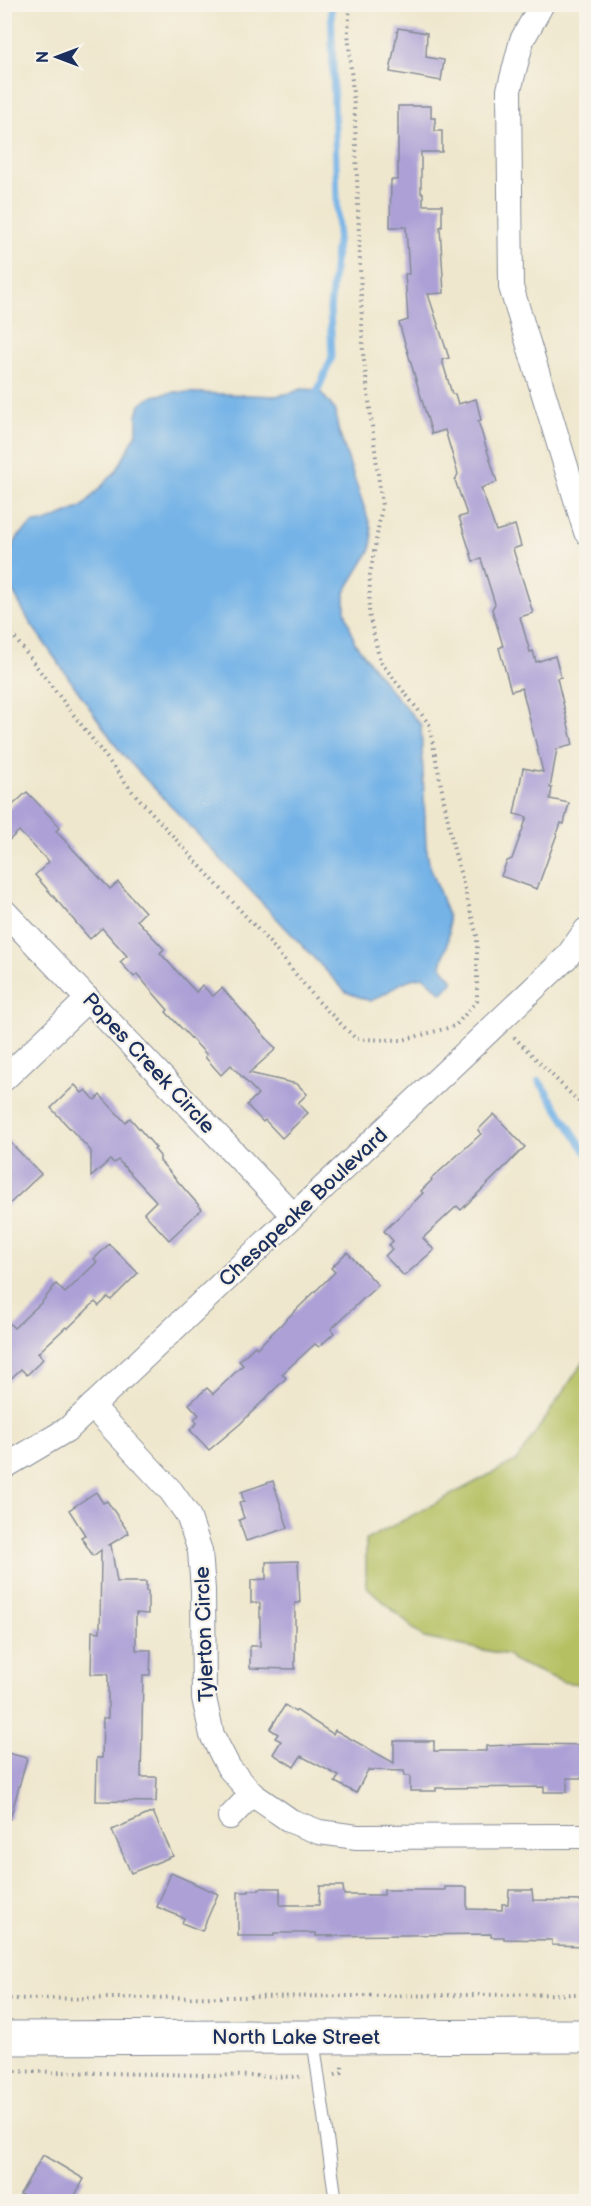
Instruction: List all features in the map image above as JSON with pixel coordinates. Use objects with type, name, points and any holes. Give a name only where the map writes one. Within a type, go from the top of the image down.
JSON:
[{"type":"street","points":[[542,4],[522,40],[508,90],[511,287],[586,532]]},
{"type":"street","name":"Popes Creek Circle","points":[[4,911],[293,1215]]},
{"type":"street","name":"Chesapeake Boulevard","points":[[4,1467],[68,1429],[567,957],[586,930]]},
{"type":"street","points":[[4,1078],[88,999]]},
{"type":"street","name":"Tylerton Circle","points":[[92,1406],[171,1491],[188,1515],[200,1551],[203,1590],[204,1698],[212,1735],[229,1768],[252,1794],[291,1821],[319,1832],[357,1837],[586,1836]]},
{"type":"street","points":[[230,1817],[252,1794]]},
{"type":"street","name":"North Lake Street","points":[[4,2038],[586,2036]]},
{"type":"lane","points":[[313,2037],[336,2202]]},
{"type":"path","points":[[4,624],[132,791],[270,943],[315,999],[356,1039],[404,1040],[455,1026],[477,1001],[477,936],[453,846],[429,724],[380,661],[369,615],[370,575],[382,506],[363,353],[355,119],[348,33],[350,4]]},
{"type":"path","points":[[477,1001],[586,1109]]},
{"type":"path","points":[[4,1999],[586,1994]]},
{"type":"green space","points":[[586,1358],[586,1685],[563,1682],[514,1661],[508,1655],[424,1638],[366,1586],[366,1540],[517,1460]]},
{"type":"water","points":[[301,389],[319,390],[335,410],[338,429],[371,528],[371,549],[345,592],[345,611],[355,643],[387,686],[421,725],[426,846],[429,863],[448,916],[447,946],[441,965],[453,981],[442,993],[424,977],[408,980],[370,1001],[346,992],[122,754],[29,621],[10,586],[5,570],[9,554],[18,537],[33,523],[46,522],[82,507],[116,471],[137,433],[137,416],[140,405],[153,396],[175,392],[275,396]]},
{"type":"building","points":[[398,28],[427,33],[426,57],[444,60],[441,81],[390,72]]},
{"type":"building","points":[[398,106],[431,106],[431,118],[435,118],[435,131],[442,131],[442,152],[421,152],[421,193],[423,193],[423,205],[442,205],[442,227],[440,227],[444,293],[428,294],[449,358],[442,360],[452,394],[455,394],[458,404],[476,399],[481,420],[478,421],[497,482],[481,488],[496,531],[515,525],[521,546],[513,549],[533,613],[520,617],[530,652],[533,651],[536,662],[555,656],[561,677],[557,678],[573,745],[557,749],[550,799],[569,803],[564,824],[561,823],[537,889],[501,876],[507,861],[512,859],[527,817],[514,814],[523,768],[543,772],[522,688],[511,691],[499,648],[503,646],[492,609],[495,604],[481,559],[473,561],[459,517],[467,515],[455,480],[458,474],[445,430],[432,434],[399,323],[408,320],[405,274],[409,274],[406,227],[390,227],[391,180],[398,180]]},
{"type":"building","points":[[27,792],[60,827],[56,831],[110,889],[118,882],[145,912],[137,920],[164,949],[160,953],[196,992],[202,985],[213,996],[222,988],[276,1049],[249,1073],[297,1084],[307,1094],[298,1103],[308,1113],[282,1138],[247,1105],[258,1094],[231,1065],[221,1075],[205,1057],[207,1055],[166,1012],[168,1010],[137,974],[134,977],[120,962],[127,956],[102,928],[90,939],[35,875],[49,862],[19,831],[4,845],[4,813]]},
{"type":"building","points":[[75,1085],[82,1093],[86,1090],[95,1100],[100,1095],[125,1122],[130,1118],[156,1148],[154,1149],[160,1156],[160,1161],[202,1209],[169,1240],[144,1213],[156,1201],[118,1160],[114,1163],[110,1160],[91,1177],[91,1151],[51,1108]]},
{"type":"building","points":[[494,1114],[525,1147],[461,1210],[457,1206],[423,1238],[434,1250],[404,1276],[385,1256],[392,1249],[389,1245],[393,1241],[384,1231],[423,1193],[421,1191],[431,1179],[481,1134],[478,1130]]},
{"type":"building","points":[[4,1136],[41,1174],[4,1209]]},
{"type":"building","points":[[109,1244],[138,1273],[111,1300],[108,1297],[99,1306],[95,1302],[68,1328],[66,1327],[38,1353],[43,1359],[27,1375],[21,1369],[4,1385],[4,1318],[14,1328],[42,1302],[56,1284],[65,1293],[97,1262],[94,1259]]},
{"type":"building","points":[[347,1252],[378,1285],[331,1329],[334,1333],[319,1347],[315,1344],[282,1374],[286,1378],[240,1424],[209,1450],[190,1430],[197,1423],[194,1419],[199,1415],[189,1404],[207,1388],[213,1394],[243,1365],[239,1361],[255,1346],[257,1348],[335,1272],[331,1268]]},
{"type":"building","points":[[273,1481],[288,1528],[246,1541],[239,1520],[244,1518],[239,1503],[244,1502],[241,1492]]},
{"type":"building","points":[[96,1492],[103,1503],[107,1501],[129,1533],[109,1545],[111,1545],[117,1582],[146,1582],[146,1591],[148,1591],[148,1614],[136,1613],[136,1650],[151,1650],[150,1675],[143,1675],[141,1777],[157,1777],[156,1802],[96,1801],[97,1758],[102,1758],[103,1718],[108,1718],[108,1674],[91,1674],[92,1631],[100,1632],[101,1550],[93,1556],[81,1537],[85,1535],[69,1510]]},
{"type":"building","points":[[298,1561],[300,1603],[295,1603],[295,1669],[250,1668],[250,1646],[260,1646],[260,1603],[251,1603],[251,1580],[266,1579],[266,1562]]},
{"type":"building","points":[[285,1705],[333,1734],[335,1730],[394,1763],[394,1741],[434,1741],[434,1751],[486,1751],[486,1746],[535,1744],[586,1745],[586,1778],[567,1778],[567,1792],[544,1792],[544,1787],[436,1788],[436,1791],[410,1791],[410,1776],[404,1776],[404,1771],[368,1770],[356,1793],[335,1782],[339,1776],[301,1756],[294,1767],[273,1754],[281,1741],[275,1738],[278,1734],[270,1729]]},
{"type":"building","points":[[4,1752],[27,1758],[10,1819],[4,1818]]},
{"type":"building","points":[[153,1812],[173,1856],[131,1873],[112,1830]]},
{"type":"building","points":[[171,1873],[218,1894],[202,1931],[182,1923],[184,1918],[157,1907]]},
{"type":"building","points":[[320,1886],[343,1886],[344,1895],[384,1895],[384,1890],[445,1890],[445,1887],[467,1887],[467,1909],[502,1910],[502,1904],[508,1904],[509,1890],[532,1890],[533,1900],[586,1901],[586,1946],[552,1945],[552,1940],[504,1939],[504,1937],[491,1937],[491,1934],[316,1936],[316,1933],[274,1933],[274,1936],[238,1936],[238,1892],[249,1892],[249,1890],[259,1890],[259,1888],[280,1888],[280,1905],[319,1905]]},
{"type":"building","points":[[43,2155],[84,2179],[71,2202],[34,2202],[20,2194]]},
{"type":"waterway","points":[[315,397],[332,357],[330,309],[338,232],[331,4]]},
{"type":"waterway","points":[[539,1081],[586,1152]]}]
